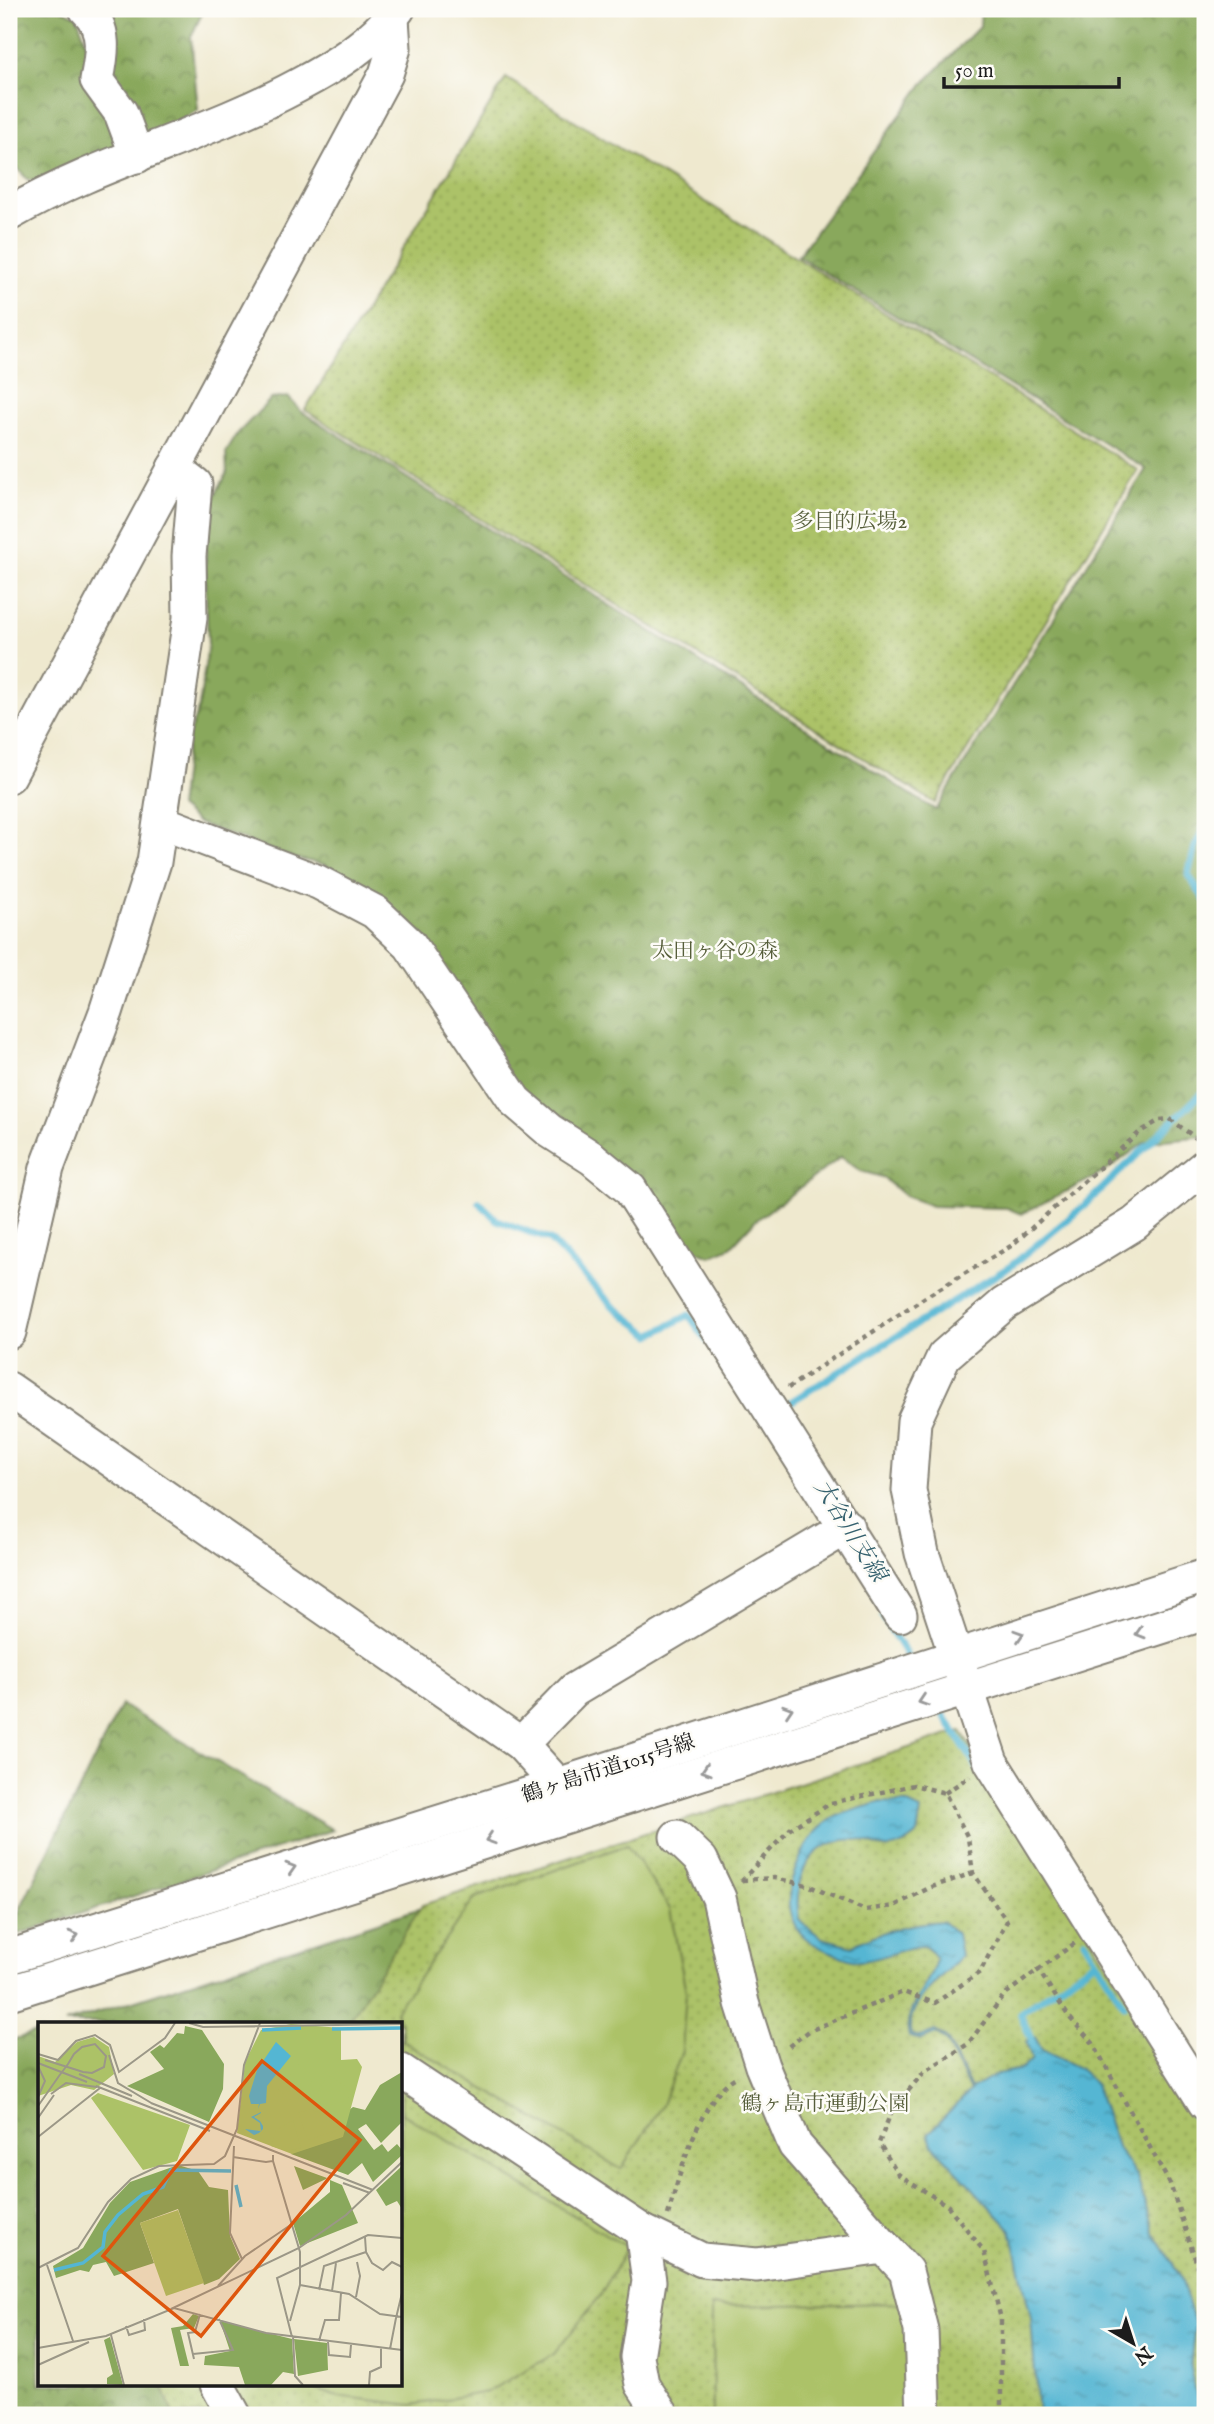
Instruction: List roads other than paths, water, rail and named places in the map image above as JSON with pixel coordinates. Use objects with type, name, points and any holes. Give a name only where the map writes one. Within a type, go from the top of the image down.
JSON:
[{"type":"street","points":[[86,9],[93,15],[104,48],[97,79],[121,113],[138,156]]},
{"type":"street","points":[[9,214],[47,191],[263,104],[326,71],[367,42],[395,13]]},
{"type":"street","points":[[9,776],[386,74],[394,48],[395,13]]},
{"type":"street","points":[[9,1332],[47,1168],[106,1012],[154,862],[190,618],[189,556],[195,484],[174,468]]},
{"type":"street","points":[[161,822],[318,882],[375,912],[401,937],[515,1101],[550,1132],[592,1158],[630,1189],[847,1527],[900,1615]]},
{"type":"street","points":[[1201,1152],[1134,1224],[1004,1304],[944,1356],[914,1420],[909,1490],[922,1553],[964,1688],[991,1762],[1205,2103]]},
{"type":"street","points":[[9,1389],[521,1744],[558,1785]]},
{"type":"street","points":[[521,1744],[574,1690],[847,1527]]},
{"type":"street","name":"鶴ヶ島市道1015号線","points":[[9,1957],[558,1785],[1205,1576]]},
{"type":"street","name":"鶴ヶ島市道1015号線","points":[[9,1993],[1205,1612]]},
{"type":"street","points":[[677,1837],[731,1889],[742,2003],[762,2066],[795,2145],[906,2271],[921,2330],[924,2415]]},
{"type":"street","points":[[402,2072],[651,2235],[702,2260],[757,2265],[884,2247]]},
{"type":"street","points":[[651,2235],[649,2281],[637,2357],[642,2384],[662,2415]]},
{"type":"street","points":[[218,2386],[234,2415]]},
{"type":"water","points":[[881,1802],[906,1803],[921,1810],[917,1835],[895,1847],[845,1840],[819,1850],[804,1869],[800,1880],[799,1920],[822,1938],[852,1946],[896,1929],[943,1921],[957,1934],[961,1955],[919,2002],[910,2024],[911,2035],[921,2037],[935,2031],[947,2039],[971,2089],[997,2074],[1022,2069],[1032,2059],[1026,2042],[1035,2037],[1042,2050],[1079,2068],[1095,2084],[1118,2149],[1137,2177],[1154,2233],[1180,2275],[1195,2324],[1190,2368],[1201,2415],[1038,2415],[1031,2318],[1011,2230],[932,2144],[928,2134],[970,2091],[946,2041],[936,2034],[922,2040],[909,2037],[909,2017],[936,1959],[928,1949],[921,1946],[867,1960],[851,1960],[810,1942],[791,1918],[790,1888],[809,1841],[832,1819]]},
{"type":"waterway","name":"大谷川支線","points":[[1205,826],[1195,847],[1188,875],[1205,900]]},
{"type":"waterway","name":"大谷川支線","points":[[779,1409],[1011,1266],[1084,1206],[1205,1090]]},
{"type":"waterway","points":[[479,1202],[497,1220],[550,1240],[614,1307],[651,1335],[689,1315],[707,1341]]},
{"type":"waterway","name":"大谷川支線","points":[[883,1617],[910,1661]]},
{"type":"waterway","name":"大谷川支線","points":[[938,1706],[979,1770]]},
{"type":"waterway","name":"大谷川支線","points":[[1084,1941],[1124,2005]]},
{"type":"waterway","points":[[1031,2039],[1020,2013],[1096,1961]]},
{"type":"waterway","name":"大谷川支線","points":[[1189,2107],[1205,2132]]},
{"type":"park label","name":"多目的広場2","points":[[850,521]]},
{"type":"park label","name":"太田ヶ谷の森","points":[[715,950]]},
{"type":"park label","name":"鶴ヶ島市運動公園","points":[[825,2103]]}]
